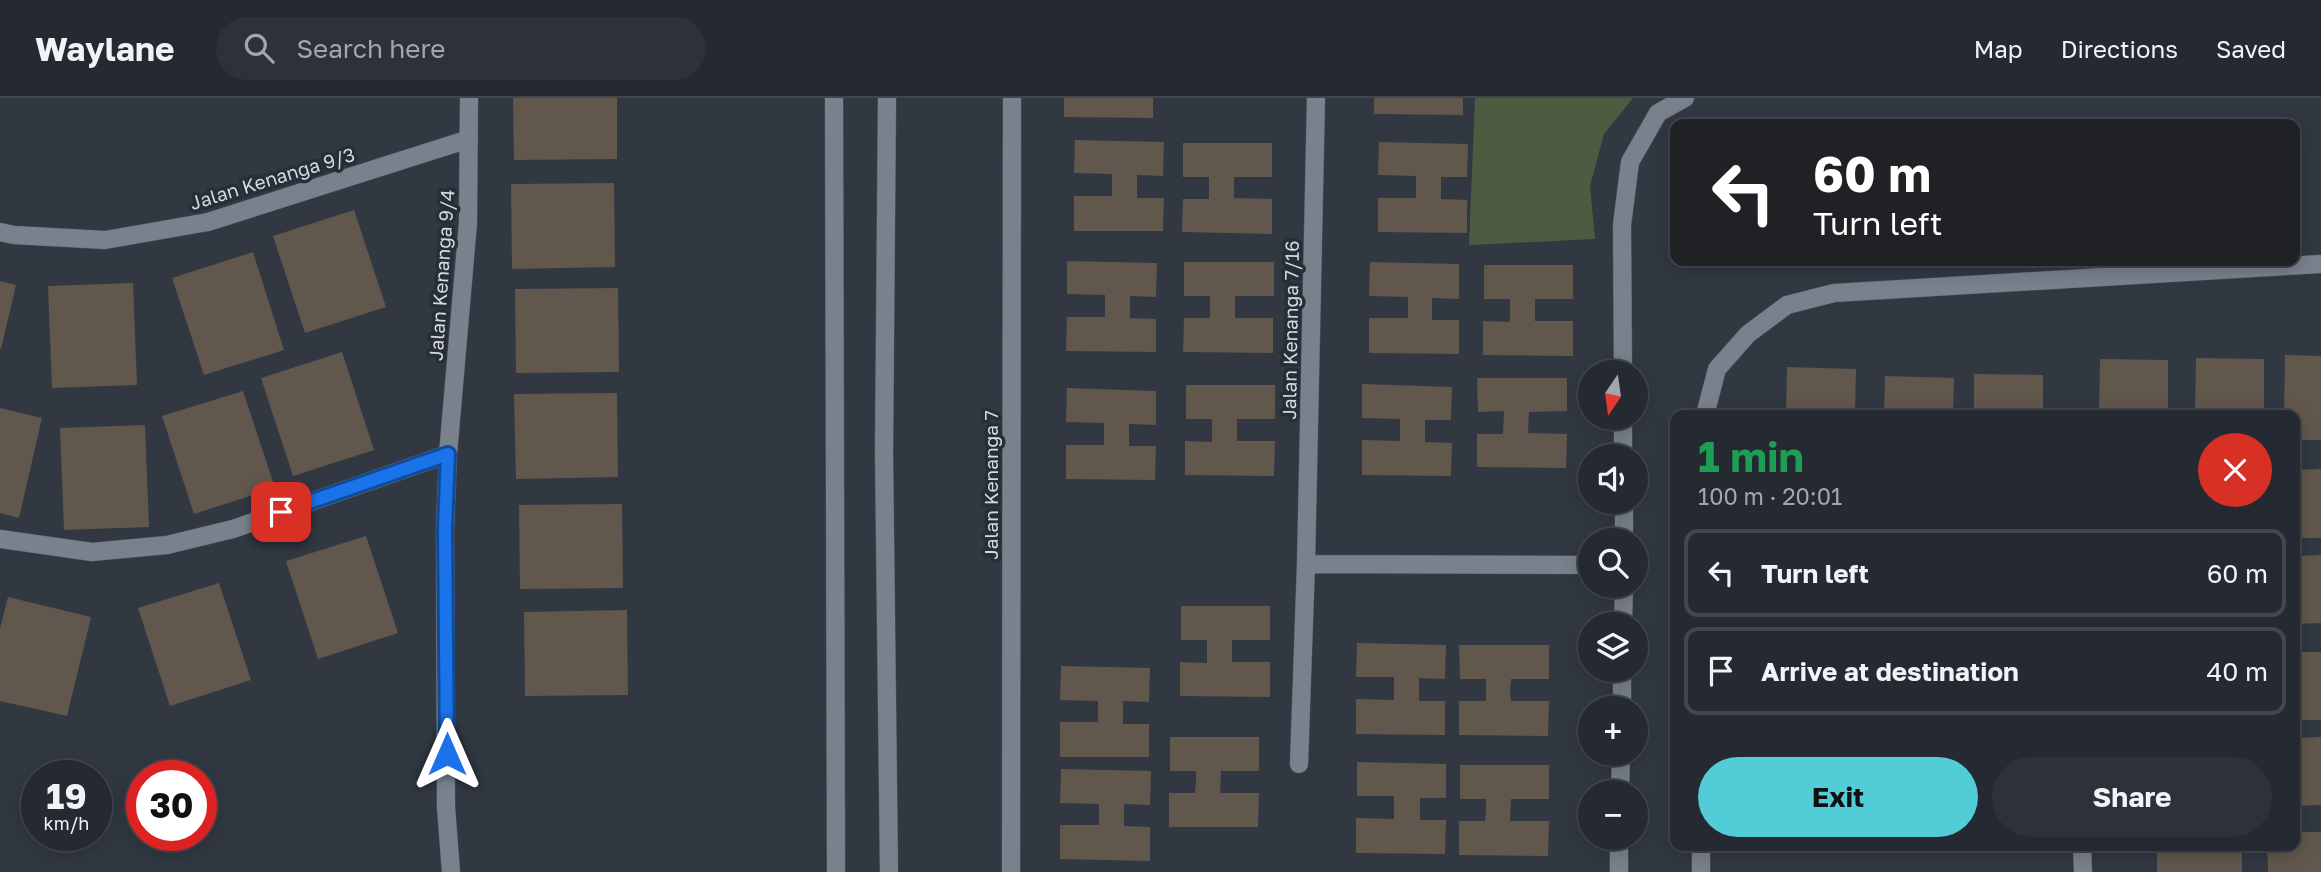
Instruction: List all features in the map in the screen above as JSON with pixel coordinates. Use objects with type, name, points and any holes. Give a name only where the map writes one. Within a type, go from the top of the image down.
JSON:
[{"type":"street","name":"Jalan Kenanga 9/4","points":[[451,872],[446,807],[445,528],[448,454],[468,223],[469,98]]},
{"type":"street","points":[[834,98],[836,872]]},
{"type":"street","points":[[887,98],[884,453],[889,872]]},
{"type":"street","name":"Jalan Kenanga 7","points":[[1011,872],[1012,98]]},
{"type":"street","name":"Jalan Kenanga 7/16","points":[[1299,764],[1316,98]]},
{"type":"street","points":[[1623,360],[1622,225],[1630,162],[1658,113],[1685,98]]},
{"type":"street","name":"Jalan Kenanga 9/3","points":[[0,232],[105,240],[208,222],[469,139]]},
{"type":"street","points":[[2300,265],[2321,264]]},
{"type":"street","points":[[1706,410],[1717,369],[1748,334],[1787,305],[1834,293],[2287,266]]},
{"type":"street","points":[[0,538],[92,552],[167,545],[233,529],[448,454]]},
{"type":"street","points":[[1306,564],[1578,565]]},
{"type":"street","points":[[1619,850],[1619,872]]},
{"type":"street","points":[[1701,851],[1701,872]]},
{"type":"street","points":[[2082,851],[2083,872]]},
{"type":"green space","points":[[1475,98],[1633,98],[1604,134],[1590,186],[1595,239],[1469,245]]},
{"type":"building","points":[[513,98],[617,98],[617,159],[514,160]]},
{"type":"building","points":[[1064,98],[1153,98],[1153,118],[1064,117]]},
{"type":"building","points":[[1374,98],[1463,98],[1463,115],[1374,114]]},
{"type":"building","points":[[1075,140],[1164,142],[1163,176],[1137,175],[1137,198],[1164,198],[1163,231],[1074,231],[1074,196],[1112,196],[1112,174],[1074,173]]},
{"type":"building","points":[[1379,142],[1468,144],[1467,177],[1441,177],[1441,199],[1467,200],[1467,233],[1378,232],[1378,198],[1416,198],[1416,176],[1378,175]]},
{"type":"building","points":[[1183,143],[1272,143],[1272,177],[1234,177],[1234,198],[1272,199],[1272,234],[1182,232],[1183,199],[1209,199],[1209,177],[1183,177]]},
{"type":"building","points":[[614,183],[615,267],[512,269],[511,184]]},
{"type":"building","points":[[354,210],[386,307],[305,333],[273,236]]},
{"type":"building","points":[[253,252],[284,350],[204,375],[172,278]]},
{"type":"building","points":[[1067,261],[1157,263],[1156,297],[1130,296],[1130,318],[1156,319],[1156,352],[1066,351],[1067,317],[1105,317],[1105,295],[1067,294]]},
{"type":"building","points":[[1184,262],[1274,262],[1274,296],[1235,296],[1235,318],[1273,318],[1273,353],[1183,352],[1184,318],[1210,318],[1210,296],[1184,296]]},
{"type":"building","points":[[1370,262],[1459,264],[1459,299],[1432,298],[1432,320],[1459,320],[1459,354],[1369,353],[1369,318],[1408,318],[1408,297],[1369,296]]},
{"type":"building","points":[[1484,265],[1573,265],[1573,299],[1535,299],[1535,321],[1573,321],[1573,356],[1483,355],[1483,321],[1510,322],[1510,299],[1484,299]]},
{"type":"building","points":[[0,281],[16,285],[1,349],[0,349]]},
{"type":"building","points":[[133,283],[137,385],[52,388],[48,286]]},
{"type":"building","points":[[618,288],[619,372],[516,373],[515,289]]},
{"type":"building","points":[[342,352],[374,450],[293,476],[261,378]]},
{"type":"building","points":[[2285,355],[2321,356],[2321,440],[2300,440],[2300,410],[2284,410]]},
{"type":"building","points":[[2196,358],[2264,359],[2264,410],[2195,410]]},
{"type":"building","points":[[2100,359],[2168,360],[2168,410],[2099,410]]},
{"type":"building","points":[[1787,367],[1856,369],[1855,410],[1786,410]]},
{"type":"building","points":[[1974,374],[2043,375],[2043,410],[1974,410]]},
{"type":"building","points":[[1885,376],[1954,378],[1953,410],[1884,410]]},
{"type":"building","points":[[1477,378],[1567,378],[1567,411],[1529,412],[1528,433],[1567,434],[1566,468],[1477,467],[1477,434],[1503,434],[1504,411],[1478,412]]},
{"type":"building","points":[[1362,384],[1452,387],[1451,420],[1425,420],[1425,442],[1452,443],[1451,476],[1362,475],[1362,440],[1400,441],[1400,419],[1362,418]]},
{"type":"building","points":[[1186,385],[1275,385],[1275,419],[1237,419],[1237,441],[1275,441],[1274,476],[1185,475],[1185,441],[1212,442],[1212,419],[1186,419]]},
{"type":"building","points":[[1067,388],[1156,391],[1156,425],[1129,424],[1129,446],[1156,446],[1155,480],[1066,479],[1066,445],[1104,445],[1104,423],[1066,422]]},
{"type":"building","points":[[243,391],[275,488],[194,514],[162,416]]},
{"type":"building","points":[[617,393],[618,477],[516,479],[514,394]]},
{"type":"building","points":[[0,408],[42,418],[19,518],[0,513]]},
{"type":"building","points":[[145,425],[149,527],[64,530],[60,428]]},
{"type":"building","points":[[2321,469],[2321,538],[2300,538],[2300,470]]},
{"type":"building","points":[[622,504],[623,588],[520,589],[519,505]]},
{"type":"building","points":[[366,536],[398,633],[318,659],[286,561]]},
{"type":"building","points":[[2321,555],[2321,623],[2300,624],[2300,556]]},
{"type":"building","points":[[219,583],[251,680],[170,706],[138,608]]},
{"type":"building","points":[[8,597],[91,617],[67,716],[0,701],[0,629]]},
{"type":"building","points":[[1181,606],[1270,606],[1270,640],[1232,640],[1232,662],[1270,662],[1270,697],[1180,696],[1180,662],[1207,663],[1207,640],[1181,640]]},
{"type":"building","points":[[627,610],[628,695],[525,696],[524,612]]},
{"type":"building","points":[[1357,643],[1446,645],[1445,679],[1419,678],[1419,701],[1445,701],[1445,735],[1356,734],[1356,699],[1394,700],[1394,677],[1356,677]]},
{"type":"building","points":[[1459,645],[1549,645],[1549,679],[1511,679],[1510,690],[1511,701],[1549,701],[1548,736],[1459,735],[1459,701],[1486,701],[1486,679],[1460,679]]},
{"type":"building","points":[[2300,652],[2321,652],[2321,720],[2300,720]]},
{"type":"building","points":[[1061,666],[1150,668],[1149,702],[1123,701],[1123,724],[1149,724],[1149,757],[1060,757],[1060,722],[1098,722],[1098,701],[1060,700]]},
{"type":"building","points":[[1170,737],[1259,737],[1259,771],[1221,771],[1220,793],[1259,793],[1258,827],[1169,827],[1169,793],[1195,793],[1196,781],[1196,771],[1170,771]]},
{"type":"building","points":[[2321,737],[2321,805],[2300,806],[2300,738]]},
{"type":"building","points":[[1357,762],[1446,764],[1446,798],[1420,798],[1420,820],[1446,820],[1445,854],[1356,853],[1356,818],[1394,819],[1394,796],[1357,796]]},
{"type":"building","points":[[1460,765],[1549,765],[1549,799],[1511,799],[1510,821],[1549,821],[1548,856],[1459,855],[1459,821],[1485,821],[1486,810],[1486,799],[1460,799]]},
{"type":"building","points":[[1061,769],[1151,771],[1150,805],[1124,804],[1124,826],[1150,827],[1150,861],[1060,859],[1060,825],[1099,825],[1099,804],[1060,803]]},
{"type":"building","points":[[2300,832],[2321,832],[2321,872],[2268,872],[2267,851],[2300,851]]},
{"type":"building","points":[[2157,851],[2242,851],[2242,872],[2157,872]]},
{"type":"route","points":[[281,512],[448,454],[445,528],[447,754]]}]
